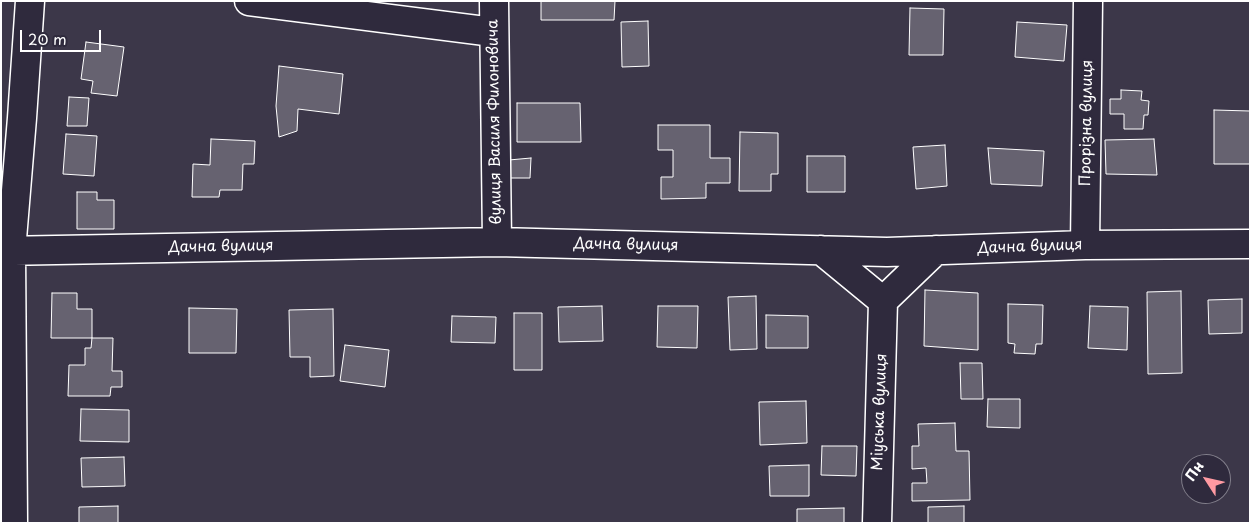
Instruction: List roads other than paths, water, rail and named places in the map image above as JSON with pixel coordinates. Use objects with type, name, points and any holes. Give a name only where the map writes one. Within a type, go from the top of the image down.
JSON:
[{"type":"street","points":[[13,523],[6,251],[22,118],[30,1]]},
{"type":"street","points":[[249,1],[493,32]]},
{"type":"street","name":"вулиця Василя Филоновича","points":[[494,1],[497,242]]},
{"type":"street","name":"Прорізна вулиця","points":[[1085,245],[1088,1]]},
{"type":"street","name":"Дачна вулиця","points":[[6,251],[497,242],[887,252],[1085,245],[1250,244]]},
{"type":"street","points":[[821,250],[883,301],[936,250]]},
{"type":"street","name":"Міуська вулиця","points":[[877,523],[883,301]]}]
